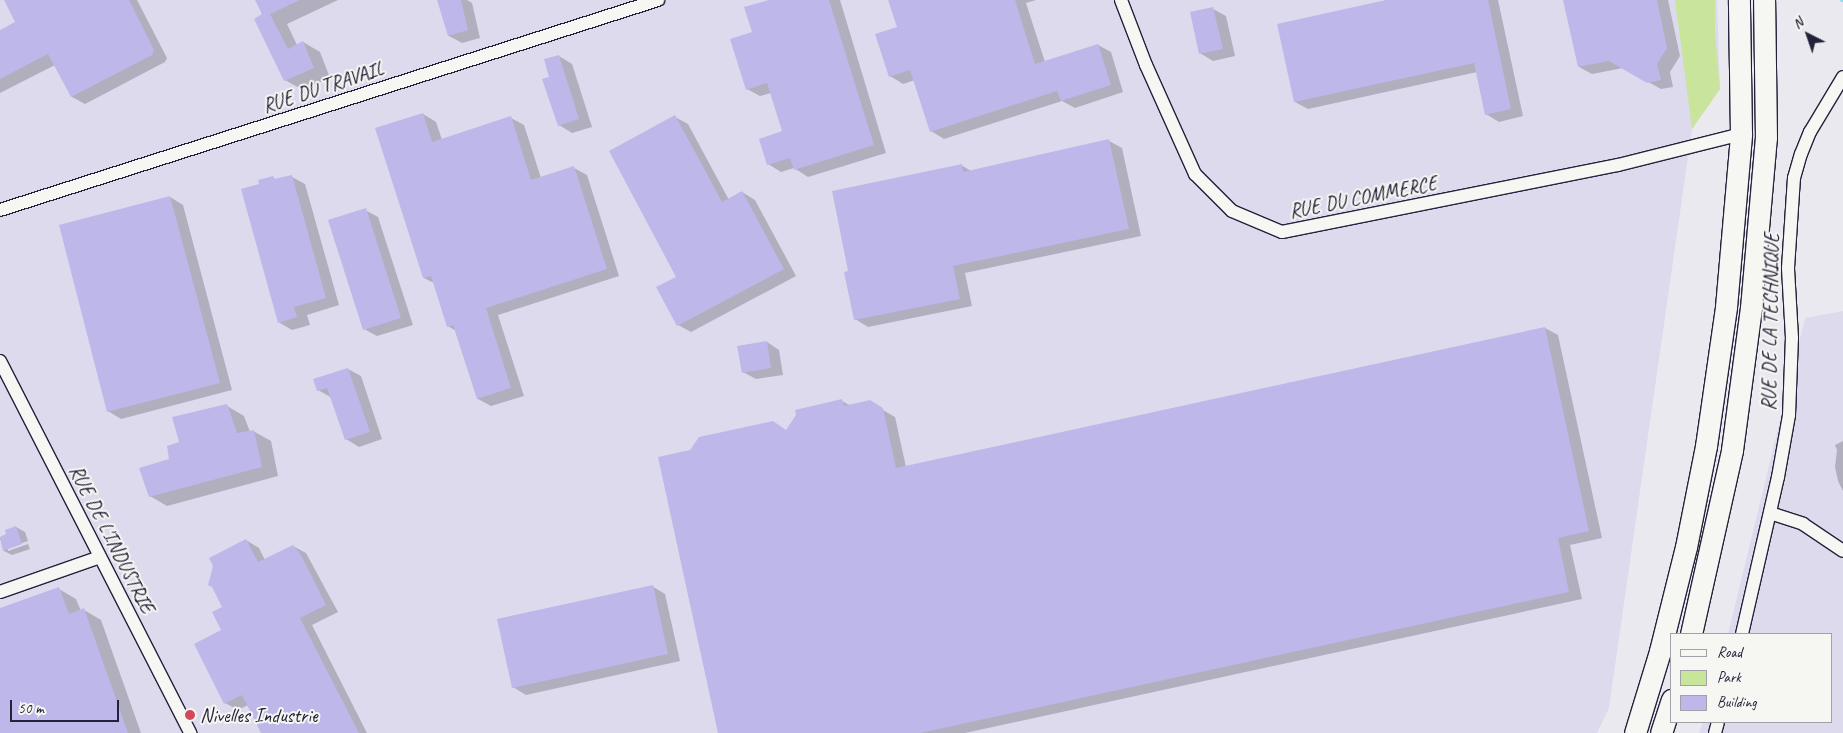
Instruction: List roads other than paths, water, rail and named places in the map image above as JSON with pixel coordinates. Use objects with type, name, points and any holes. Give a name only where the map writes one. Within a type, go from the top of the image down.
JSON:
[{"type":"highway","points":[[1635,733],[1660,651],[1686,547],[1706,446],[1726,307],[1741,134],[1739,0]]},
{"type":"highway","points":[[1691,633],[1732,450],[1751,308],[1766,138],[1764,0]]},
{"type":"highway","points":[[1661,733],[1670,706]]},
{"type":"street","name":"RUE DU TRAVAIL","points":[[0,210],[658,0]]},
{"type":"street","name":"RUE DU COMMERCE","points":[[1121,0],[1146,65],[1195,174],[1232,211],[1282,232],[1618,165],[1741,134]]},
{"type":"street","name":"RUE DE LA TECHNIQUE","points":[[1742,633],[1783,450],[1791,385],[1792,338],[1788,268],[1794,178],[1800,154],[1810,132],[1843,76]]},
{"type":"street","name":"RUE DE L'INDUSTRIE","points":[[0,361],[190,733]]},
{"type":"street","points":[[1770,513],[1803,524],[1843,551]]},
{"type":"street","points":[[0,592],[100,557]]},
{"type":"place","name":"Nivelles Industrie","points":[[190,715]]}]
